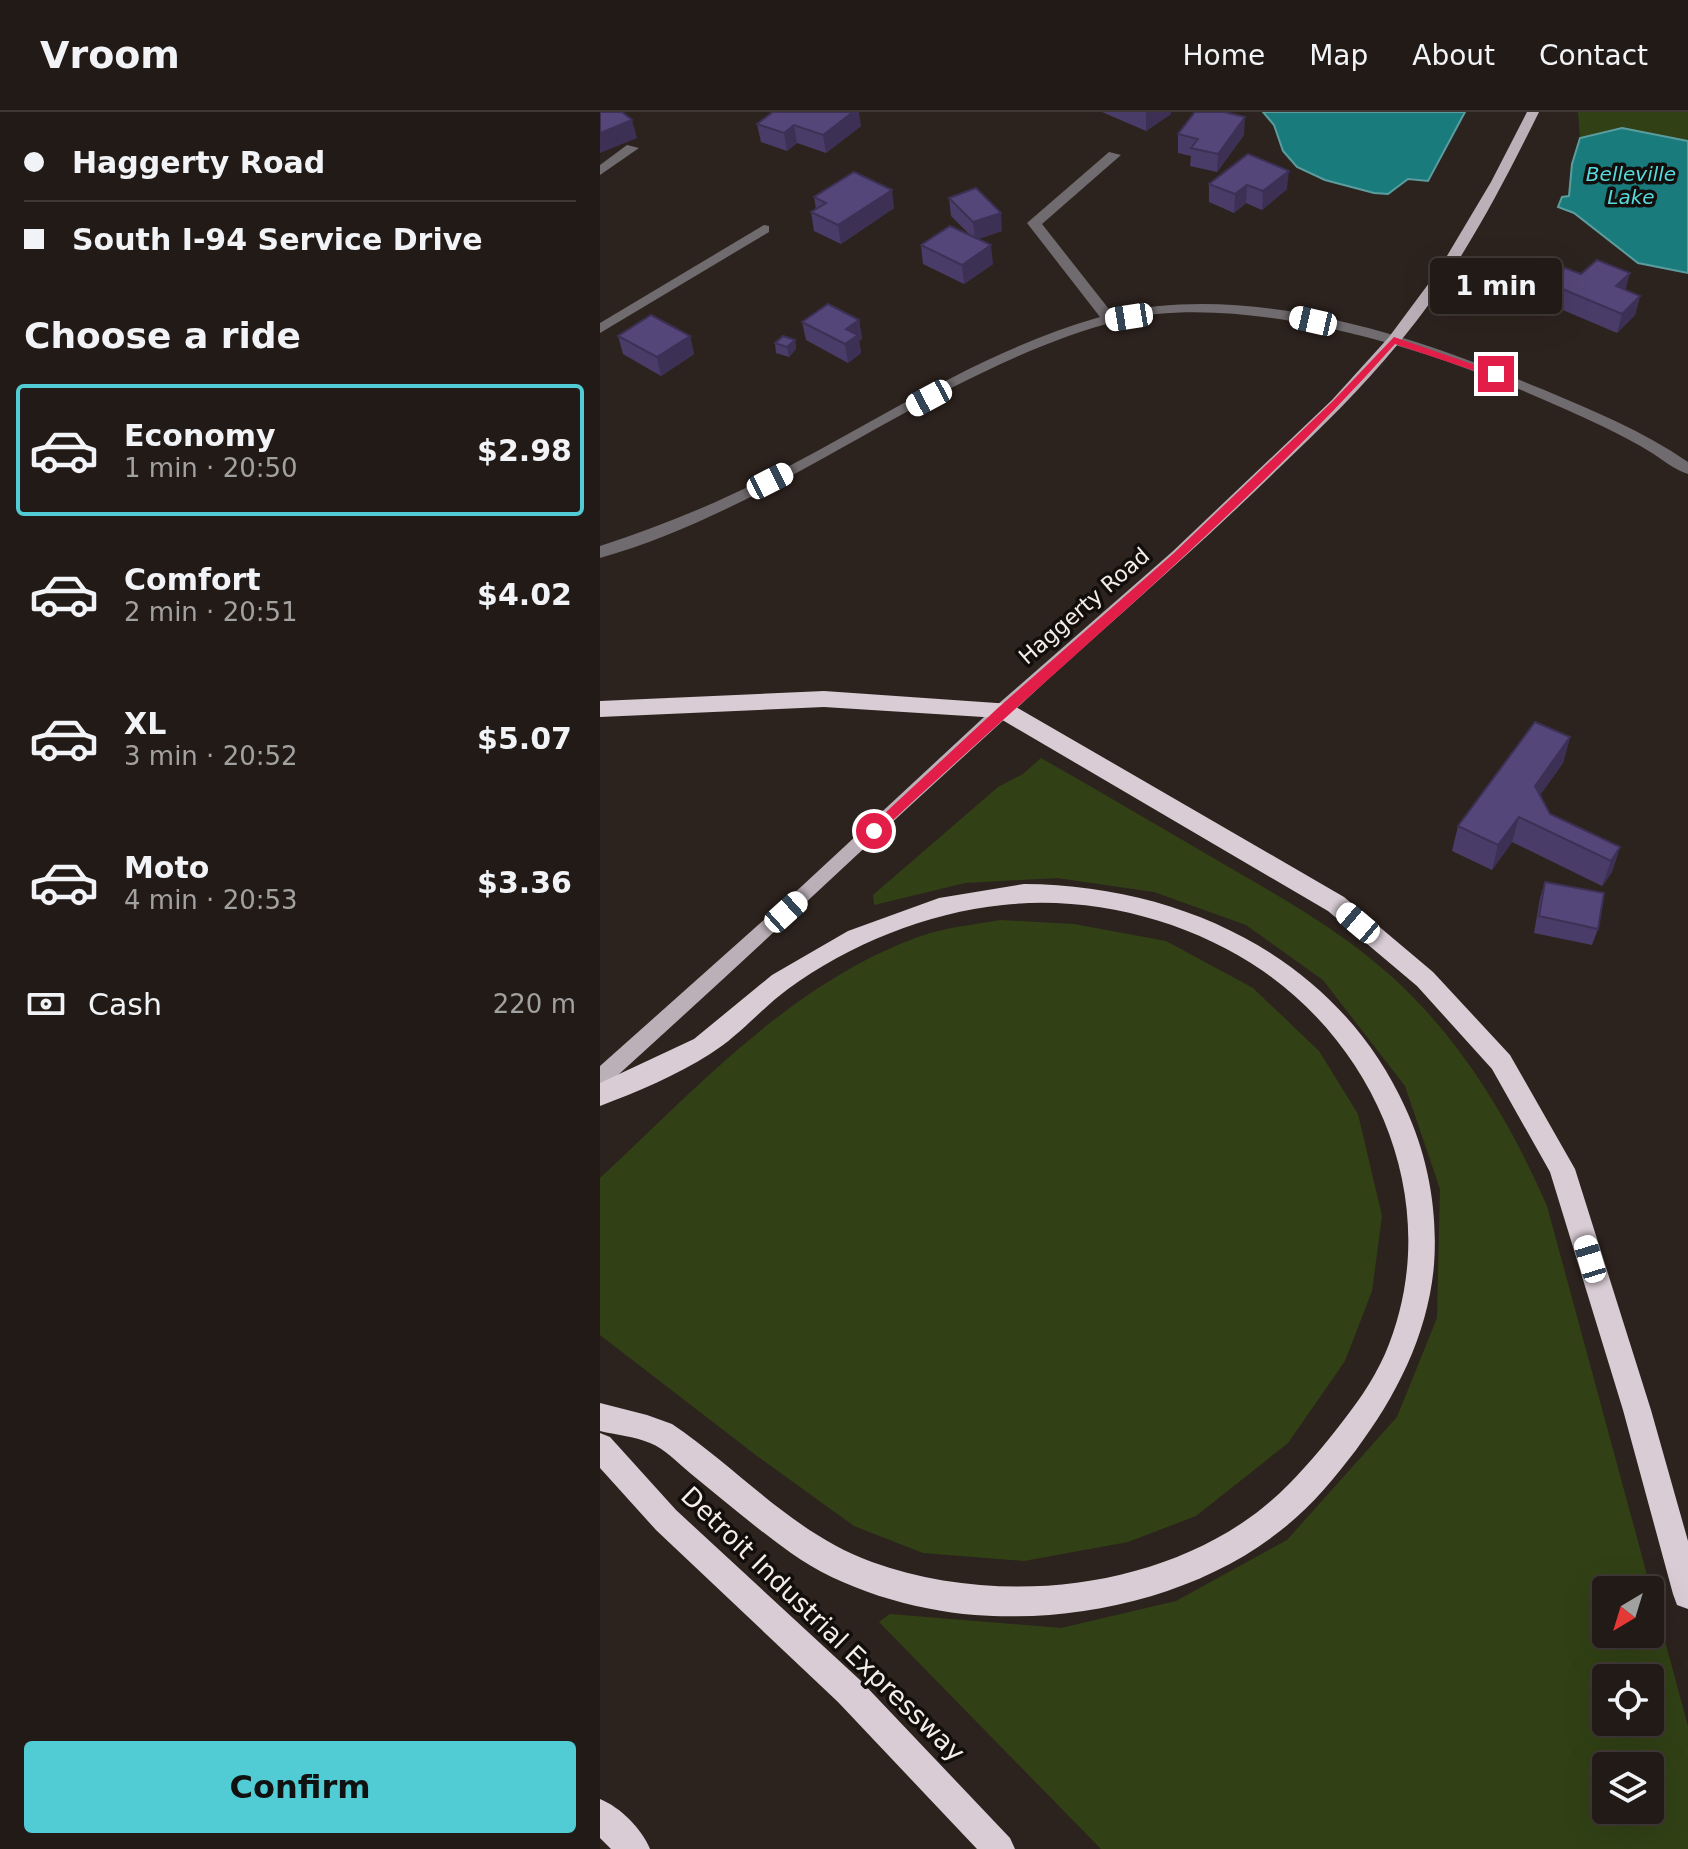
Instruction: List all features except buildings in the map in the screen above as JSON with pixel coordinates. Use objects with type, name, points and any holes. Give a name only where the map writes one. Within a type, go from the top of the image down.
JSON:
[{"type":"highway","points":[[600,709],[824,699],[1003,710],[1336,904],[1425,979],[1501,1062],[1562,1169],[1637,1410],[1688,1594]]},
{"type":"highway","points":[[600,1095],[711,1041],[778,984],[831,951],[888,922],[999,895],[1051,894],[1123,903],[1188,920],[1245,946],[1301,985],[1340,1024],[1382,1078],[1403,1129],[1417,1182],[1423,1229],[1419,1276],[1405,1336],[1378,1397],[1334,1457],[1287,1507],[1238,1543],[1175,1572],[1130,1586],[1083,1595],[978,1600],[906,1589],[814,1551],[660,1433],[600,1417]]},
{"type":"highway","name":"Detroit Industrial Expressway","points":[[600,1447],[666,1520],[849,1691],[999,1849]]},
{"type":"highway","points":[[600,1815],[634,1849]]},
{"type":"main road","name":"Haggerty Road","points":[[600,1079],[809,891],[1003,710],[1178,556],[1337,403],[1394,340],[1444,272],[1498,182],[1533,112]]},
{"type":"street","points":[[600,171],[632,148]]},
{"type":"street","points":[[1110,320],[1034,223],[1114,155]]},
{"type":"street","points":[[600,329],[764,229]]},
{"type":"street","points":[[600,552],[715,509],[1005,357],[1061,333],[1110,320],[1198,308],[1286,314],[1394,340],[1470,363],[1626,431],[1688,469]]},
{"type":"green space","points":[[1578,112],[1688,112],[1688,141],[1622,128],[1580,138]]},
{"type":"green space","points":[[1041,758],[1287,901],[1371,959],[1416,1000],[1461,1054],[1500,1112],[1547,1206],[1647,1576],[1592,1576],[1592,1648],[1664,1648],[1664,1637],[1688,1726],[1688,1849],[1101,1849],[879,1622],[890,1614],[1061,1628],[1176,1601],[1287,1540],[1397,1417],[1437,1318],[1440,1189],[1405,1086],[1323,980],[1246,925],[1154,892],[1057,878],[965,883],[874,905],[873,895],[998,787],[1023,774]]},
{"type":"green space","points":[[1000,920],[1074,924],[1166,941],[1253,988],[1319,1051],[1358,1114],[1382,1216],[1372,1291],[1345,1361],[1288,1443],[1196,1516],[1128,1542],[1024,1561],[923,1553],[854,1526],[600,1335],[600,1178],[749,1040],[830,980],[874,956],[921,936]]},
{"type":"water","points":[[1263,112],[1465,112],[1428,181],[1408,179],[1388,194],[1325,180],[1297,167],[1283,151],[1274,125]]},
{"type":"water","name":"Belleville Lake","points":[[1622,128],[1688,141],[1688,273],[1638,263],[1574,213],[1558,207],[1562,197],[1569,196],[1572,164],[1580,138]]},
{"type":"route","points":[[874,831],[1003,710],[1178,556],[1337,403],[1394,340],[1496,374]]}]
